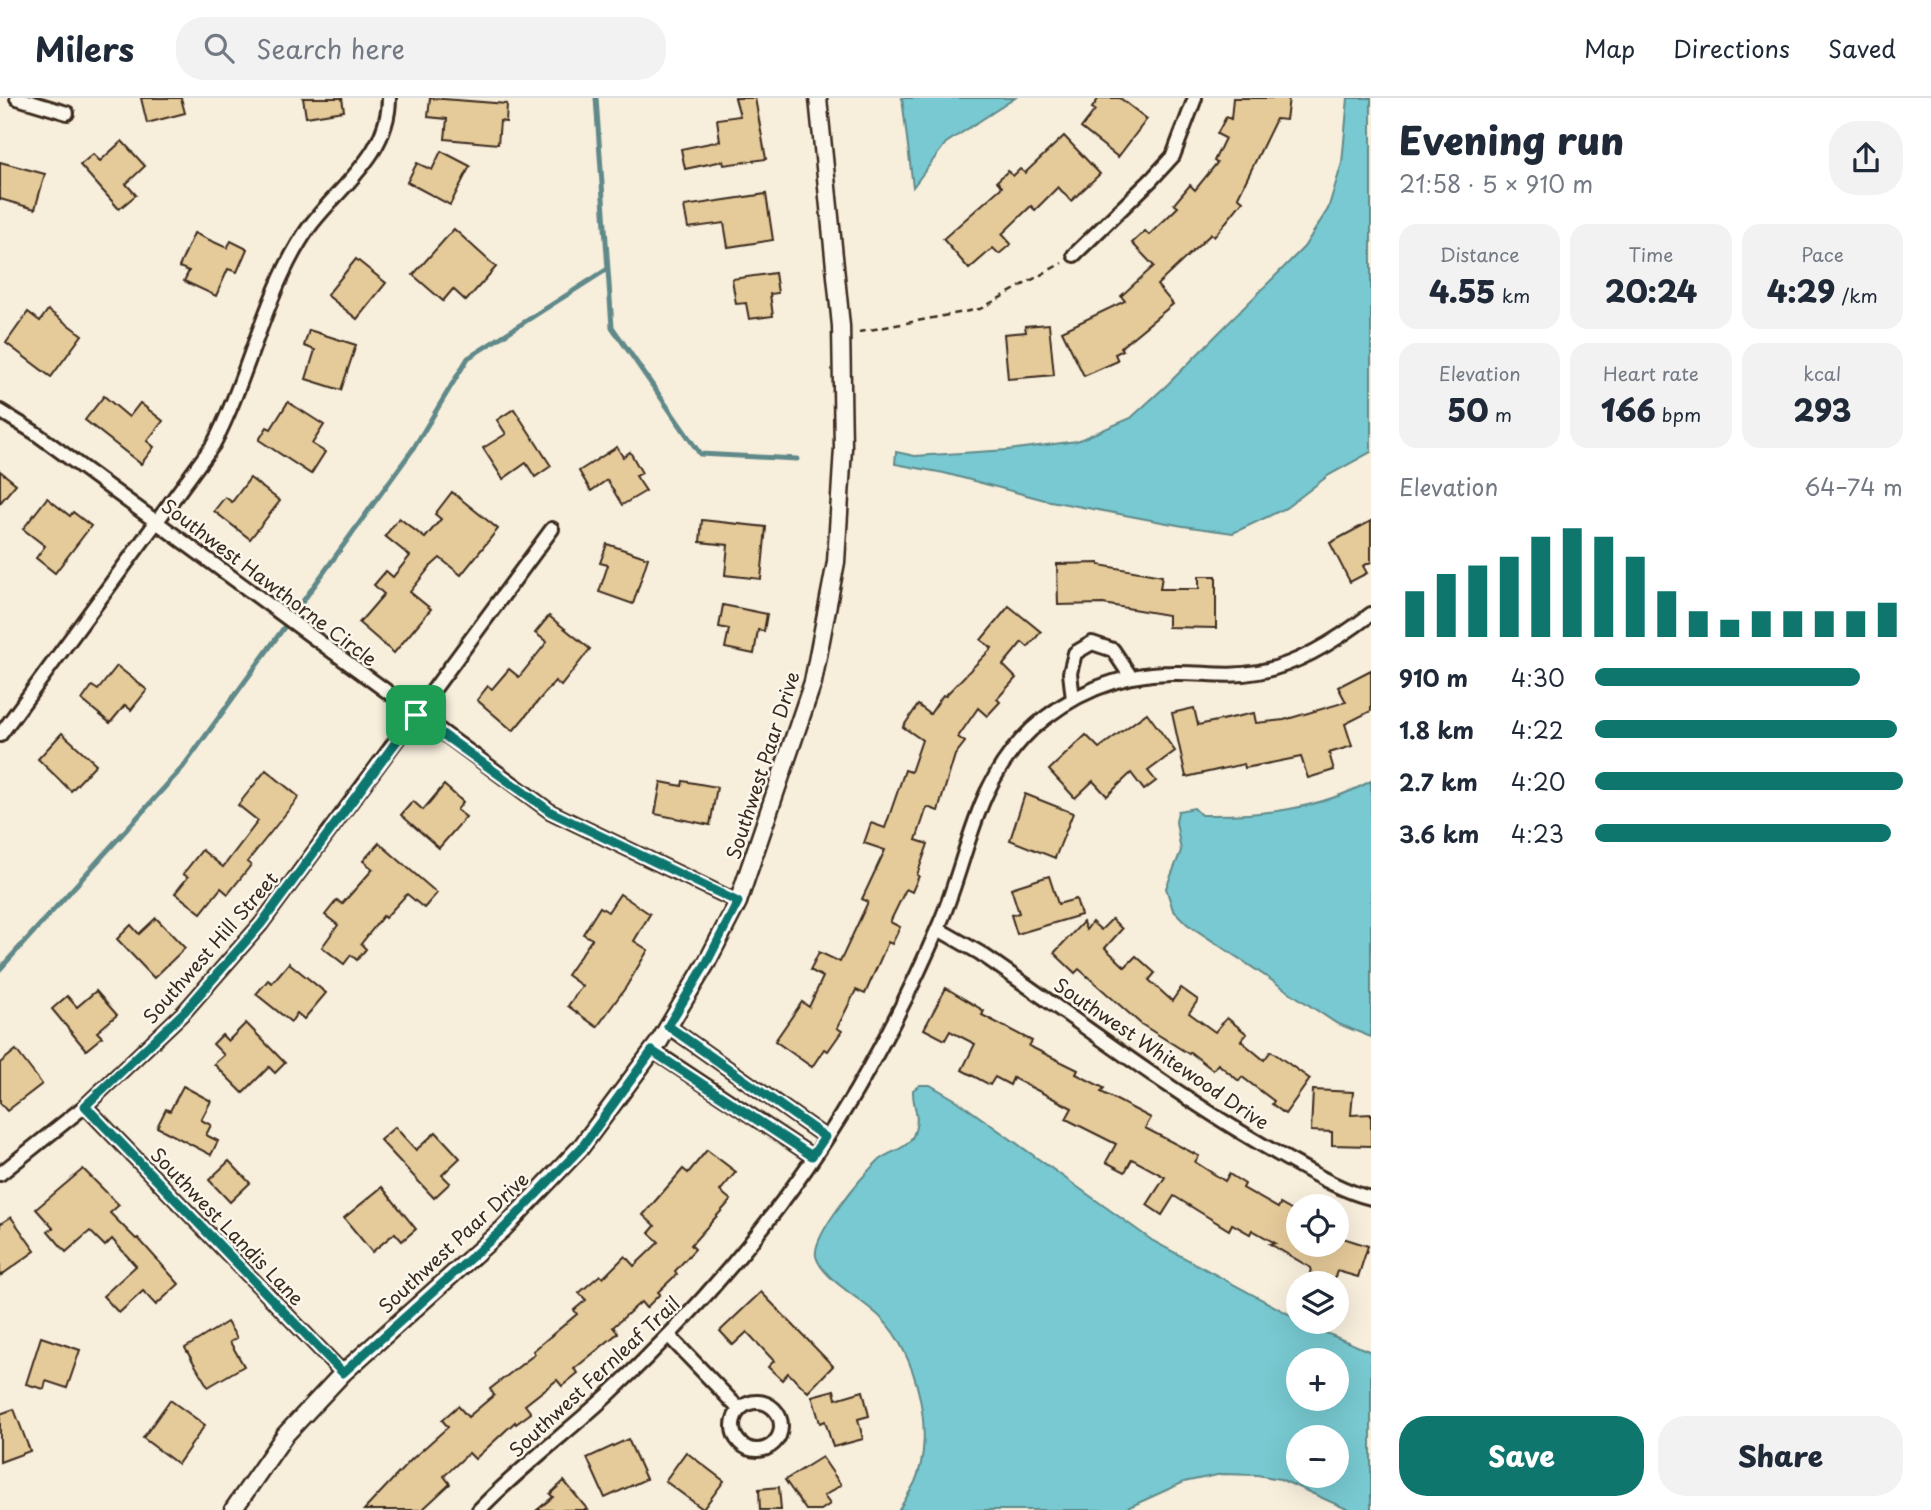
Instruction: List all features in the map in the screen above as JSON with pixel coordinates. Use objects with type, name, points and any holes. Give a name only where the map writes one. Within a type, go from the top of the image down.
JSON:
[{"type":"street","points":[[17,98],[66,113]]},
{"type":"street","points":[[0,735],[213,445],[231,412],[283,273],[310,226],[348,186],[369,158],[385,128],[389,98]]},
{"type":"street","name":"Southwest Paar Drive","points":[[233,1510],[285,1435],[343,1373],[504,1228],[582,1147],[668,1026],[707,962],[738,902],[813,682],[836,562],[843,448],[842,335],[817,98]]},
{"type":"street","points":[[1074,256],[1173,156],[1195,98]]},
{"type":"street","name":"Southwest Hawthorne Circle","points":[[0,411],[34,432],[551,812],[738,902]]},
{"type":"street","name":"Southwest Hill Street","points":[[0,1174],[85,1106],[184,1012],[261,924],[552,528]]},
{"type":"street","name":"Southwest Fernleaf Trail","points":[[479,1510],[608,1395],[669,1336],[762,1226],[812,1156],[855,1092],[909,991],[938,929],[988,785],[1032,730],[1082,693],[1131,677],[1167,673],[1221,677],[1262,671],[1309,653],[1371,614]]},
{"type":"street","points":[[1073,699],[1070,673],[1075,653],[1092,643],[1113,650],[1131,677]]},
{"type":"street","name":"Southwest Whitewood Drive","points":[[938,929],[980,953],[1237,1130],[1321,1177],[1356,1194],[1371,1198]]},
{"type":"street","points":[[668,1026],[825,1137]]},
{"type":"street","points":[[652,1051],[812,1156]]},
{"type":"street","name":"Southwest Landis Lane","points":[[85,1106],[343,1373]]},
{"type":"street","points":[[669,1336],[739,1409]]},
{"type":"path","points":[[842,335],[980,309],[1074,256]]},
{"type":"water","points":[[902,98],[1015,98],[946,143],[913,187]]},
{"type":"water","points":[[1348,98],[1371,98],[1371,452],[1329,475],[1286,508],[1233,533],[1045,500],[944,473],[895,464],[896,452],[915,456],[1008,450],[1077,441],[1131,418],[1304,247],[1328,209],[1342,163]]},
{"type":"water","points":[[1371,781],[1371,1037],[1336,1023],[1187,924],[1173,910],[1166,888],[1181,851],[1176,822],[1178,811],[1194,808],[1201,815],[1223,815],[1288,809],[1330,799]]},
{"type":"water","points":[[920,1085],[930,1085],[956,1100],[1153,1241],[1286,1313],[1286,1334],[1329,1334],[1371,1352],[1371,1510],[1349,1510],[1300,1488],[1349,1488],[1349,1425],[1286,1425],[1286,1482],[1257,1475],[1222,1474],[1184,1482],[1123,1510],[899,1510],[915,1482],[924,1442],[923,1419],[913,1373],[894,1333],[874,1311],[826,1273],[816,1256],[822,1234],[851,1191],[879,1160],[910,1141],[916,1129],[917,1117],[913,1090]]},
{"type":"building","points":[[141,98],[181,98],[185,113],[147,123]]},
{"type":"building","points":[[303,98],[342,98],[344,111],[306,117]]},
{"type":"building","points":[[430,98],[507,104],[506,122],[500,121],[498,144],[445,139],[447,119],[428,117]]},
{"type":"building","points":[[735,98],[755,98],[766,159],[724,165],[723,161],[685,169],[681,149],[720,141],[717,119],[740,116]]},
{"type":"building","points":[[1099,98],[1120,98],[1147,119],[1118,157],[1081,128],[1095,110],[1092,108]]},
{"type":"building","points":[[1233,98],[1289,98],[1286,120],[1276,119],[1238,197],[1243,201],[1214,237],[1211,234],[1157,285],[1173,304],[1121,347],[1123,350],[1115,354],[1118,361],[1084,376],[1062,331],[1125,301],[1121,296],[1154,266],[1132,243],[1145,231],[1149,235],[1178,207],[1174,204],[1190,185],[1195,190],[1217,163],[1214,161],[1225,138],[1217,134],[1226,117],[1231,119]]},
{"type":"building","points":[[1064,136],[1100,174],[1071,201],[1058,187],[1035,210],[1031,206],[1002,234],[1011,244],[999,254],[993,248],[969,269],[943,239],[1002,187],[997,181],[1008,171],[1013,176],[1020,169],[1025,173]]},
{"type":"building","points":[[122,141],[145,166],[126,184],[136,195],[119,209],[80,165],[93,154],[100,161]]},
{"type":"building","points":[[441,151],[470,166],[450,205],[407,182],[417,163],[432,170]]},
{"type":"building","points":[[0,162],[45,174],[35,209],[0,199]]},
{"type":"building","points":[[766,194],[773,240],[728,247],[724,223],[688,228],[684,206]]},
{"type":"building","points":[[454,229],[496,267],[466,301],[453,289],[443,301],[413,275]]},
{"type":"building","points":[[194,233],[227,248],[231,241],[247,249],[237,272],[228,269],[216,296],[184,281],[189,271],[179,267]]},
{"type":"building","points":[[356,259],[386,283],[357,319],[327,295]]},
{"type":"building","points":[[775,273],[778,293],[770,294],[773,316],[749,319],[746,303],[736,304],[732,279]]},
{"type":"building","points":[[48,310],[82,335],[51,377],[6,343],[28,312],[40,321]]},
{"type":"building","points":[[1049,324],[1054,375],[1008,379],[1004,334],[1026,332],[1025,326]]},
{"type":"building","points":[[309,330],[356,345],[341,390],[306,379],[315,350],[304,346]]},
{"type":"building","points":[[104,396],[129,417],[140,403],[163,421],[147,441],[154,447],[141,464],[85,420]]},
{"type":"building","points":[[288,402],[324,425],[312,444],[325,452],[311,474],[259,440],[267,427],[271,429]]},
{"type":"building","points":[[514,409],[551,466],[535,477],[526,463],[503,479],[483,448],[506,434],[497,420]]},
{"type":"building","points":[[617,447],[623,457],[630,452],[642,473],[636,476],[646,491],[622,505],[607,480],[591,491],[579,471]]},
{"type":"building","points":[[0,471],[16,484],[0,503]]},
{"type":"building","points":[[250,478],[280,501],[250,539],[214,511],[225,497],[232,502]]},
{"type":"building","points":[[452,492],[498,529],[461,575],[440,558],[430,567],[410,592],[431,609],[394,653],[359,623],[384,594],[374,585],[386,571],[393,577],[410,556],[385,536],[399,518],[425,538],[441,519],[435,514]]},
{"type":"building","points":[[47,498],[70,516],[73,512],[91,526],[55,573],[36,558],[45,546],[23,529]]},
{"type":"building","points":[[702,520],[766,527],[761,579],[725,575],[728,545],[700,542]]},
{"type":"building","points":[[1371,521],[1371,562],[1363,566],[1367,573],[1350,582],[1330,543]]},
{"type":"building","points":[[607,544],[648,558],[633,604],[599,592],[608,565],[600,563]]},
{"type":"building","points":[[1099,563],[1162,576],[1160,589],[1199,589],[1199,576],[1216,576],[1216,628],[1168,627],[1168,615],[1103,604],[1058,605],[1057,564]]},
{"type":"building","points":[[723,605],[767,614],[764,631],[758,630],[754,654],[725,648],[729,629],[719,627]]},
{"type":"building","points":[[1009,606],[1041,632],[1028,647],[1022,642],[1003,665],[1016,678],[997,699],[1000,702],[987,716],[978,708],[958,737],[965,742],[955,755],[938,811],[927,807],[916,840],[928,844],[917,875],[919,876],[912,892],[906,889],[890,922],[900,927],[892,944],[888,942],[865,994],[856,990],[837,1028],[842,1031],[828,1051],[824,1049],[812,1067],[775,1041],[802,1002],[809,1007],[823,977],[810,970],[819,952],[840,962],[868,902],[862,899],[885,850],[864,843],[871,823],[885,828],[905,770],[911,772],[922,740],[903,727],[918,705],[930,714],[943,695],[945,696],[992,648],[981,640]]},
{"type":"building","points":[[549,616],[590,649],[561,686],[555,681],[513,731],[477,700],[488,686],[492,689],[509,669],[519,677],[547,642],[535,633]]},
{"type":"building","points":[[117,666],[147,690],[131,710],[125,705],[110,723],[82,700],[92,686],[98,690]]},
{"type":"building","points":[[1371,670],[1371,711],[1345,724],[1352,746],[1329,753],[1334,770],[1308,778],[1301,757],[1245,768],[1244,764],[1186,777],[1172,713],[1194,708],[1198,725],[1254,713],[1256,723],[1284,720],[1346,702],[1338,687]]},
{"type":"building","points":[[1147,713],[1175,751],[1148,771],[1156,781],[1144,790],[1131,773],[1107,796],[1093,781],[1075,798],[1049,770],[1086,735],[1099,748]]},
{"type":"building","points":[[62,733],[96,764],[71,791],[38,759]]},
{"type":"building","points":[[266,770],[299,797],[247,862],[251,865],[228,894],[221,888],[201,913],[175,893],[188,877],[183,874],[202,850],[223,867],[258,821],[238,805]]},
{"type":"building","points":[[683,781],[717,787],[710,825],[655,814],[661,782],[682,786]]},
{"type":"building","points":[[444,785],[463,802],[457,810],[466,817],[439,848],[401,815],[413,801],[423,810]]},
{"type":"building","points":[[1025,794],[1073,813],[1055,858],[1010,840]]},
{"type":"building","points":[[379,843],[437,893],[424,908],[407,894],[385,918],[383,916],[361,944],[366,949],[357,960],[351,955],[344,964],[322,947],[338,925],[325,915],[337,900],[342,904],[373,869],[363,861]]},
{"type":"building","points":[[1049,876],[1058,904],[1076,899],[1081,915],[1017,934],[1011,915],[1019,913],[1011,888]]},
{"type":"building","points":[[620,894],[650,914],[634,941],[648,950],[597,1027],[568,1006],[582,986],[567,975],[592,939],[583,934],[600,907],[608,912]]},
{"type":"building","points":[[156,918],[185,948],[154,978],[117,939],[131,925],[139,934]]},
{"type":"building","points":[[1112,919],[1122,929],[1105,948],[1125,967],[1136,956],[1155,973],[1149,980],[1172,1001],[1181,988],[1198,1000],[1189,1013],[1215,1032],[1227,1018],[1247,1034],[1241,1041],[1264,1060],[1271,1051],[1310,1079],[1285,1114],[1272,1104],[1274,1101],[1242,1077],[1239,1081],[1218,1064],[1213,1070],[1190,1052],[1189,1054],[1141,1024],[1079,969],[1075,973],[1054,953],[1083,922],[1086,930],[1092,922],[1101,930]]},
{"type":"building","points":[[289,963],[326,993],[304,1019],[297,1013],[291,1022],[256,994],[268,980],[272,983]]},
{"type":"building","points":[[946,988],[984,1011],[982,1015],[1032,1041],[1029,1046],[1078,1070],[1076,1074],[1104,1088],[1101,1092],[1151,1118],[1145,1128],[1199,1156],[1195,1162],[1225,1181],[1229,1174],[1245,1184],[1243,1188],[1278,1208],[1280,1204],[1286,1207],[1286,1253],[1270,1244],[1275,1243],[1252,1230],[1250,1234],[1232,1224],[1229,1230],[1174,1196],[1162,1215],[1147,1205],[1165,1177],[1132,1159],[1125,1172],[1106,1162],[1116,1144],[1066,1119],[1072,1108],[1013,1078],[1010,1085],[995,1077],[990,1085],[962,1070],[975,1044],[950,1031],[945,1040],[924,1029]]},
{"type":"building","points":[[96,991],[117,1015],[97,1032],[102,1037],[86,1050],[52,1009],[67,996],[77,1007]]},
{"type":"building","points":[[246,1023],[285,1063],[275,1073],[269,1067],[243,1093],[214,1064],[224,1055],[213,1044],[222,1035],[228,1041]]},
{"type":"building","points":[[16,1050],[42,1084],[7,1111],[0,1103],[0,1063]]},
{"type":"building","points":[[183,1086],[211,1101],[201,1120],[211,1125],[206,1135],[218,1141],[211,1155],[157,1127],[166,1109],[170,1111]]},
{"type":"building","points":[[1313,1090],[1353,1092],[1351,1115],[1371,1114],[1371,1146],[1332,1145],[1332,1132],[1311,1131]]},
{"type":"building","points":[[395,1127],[416,1150],[436,1132],[460,1158],[442,1175],[450,1183],[434,1198],[380,1140]]},
{"type":"building","points":[[707,1150],[736,1172],[720,1191],[731,1200],[691,1245],[695,1249],[675,1271],[677,1274],[658,1292],[660,1294],[646,1308],[641,1302],[613,1327],[618,1333],[574,1369],[578,1373],[562,1386],[557,1380],[525,1405],[531,1413],[516,1424],[515,1422],[475,1459],[469,1453],[444,1476],[450,1484],[422,1510],[364,1510],[411,1460],[448,1427],[442,1420],[458,1406],[468,1417],[494,1395],[490,1389],[535,1354],[533,1351],[577,1314],[574,1310],[586,1300],[579,1293],[600,1275],[603,1278],[625,1256],[634,1266],[659,1242],[649,1233],[655,1226],[643,1215],[683,1169],[688,1173]]},
{"type":"building","points":[[229,1161],[250,1183],[230,1202],[209,1180]]},
{"type":"building","points":[[83,1169],[119,1205],[110,1213],[138,1238],[179,1284],[156,1305],[143,1291],[119,1313],[103,1296],[136,1266],[112,1239],[105,1246],[90,1231],[66,1252],[48,1231],[53,1228],[36,1209]]},
{"type":"building","points":[[382,1187],[416,1229],[402,1241],[395,1233],[372,1252],[344,1218]]},
{"type":"building","points":[[11,1217],[35,1251],[0,1276],[0,1224]]},
{"type":"building","points":[[1349,1240],[1368,1246],[1358,1277],[1349,1274],[1349,1271],[1310,1271],[1311,1268],[1292,1257],[1349,1257]]},
{"type":"building","points":[[761,1292],[833,1366],[808,1392],[788,1373],[782,1380],[768,1367],[774,1361],[747,1332],[733,1345],[720,1331]]},
{"type":"building","points":[[227,1322],[237,1338],[230,1342],[244,1366],[208,1387],[185,1348]]},
{"type":"building","points":[[41,1337],[80,1350],[67,1388],[46,1381],[44,1389],[26,1384]]},
{"type":"building","points":[[834,1390],[836,1399],[863,1391],[869,1416],[858,1419],[863,1439],[833,1447],[825,1421],[820,1423],[812,1396]]},
{"type":"building","points":[[170,1400],[205,1425],[178,1464],[143,1438]]},
{"type":"building","points":[[14,1409],[30,1451],[0,1462],[0,1414]]},
{"type":"building","points":[[628,1439],[646,1479],[605,1498],[587,1458]]},
{"type":"building","points":[[686,1452],[724,1481],[703,1509],[665,1481]]},
{"type":"building","points":[[822,1457],[841,1485],[824,1496],[830,1504],[821,1510],[806,1510],[785,1480]]},
{"type":"building","points":[[564,1481],[588,1510],[537,1510],[553,1497],[550,1494]]},
{"type":"building","points":[[779,1487],[781,1510],[760,1510],[759,1489]]},
{"type":"waterway","points":[[596,98],[612,327],[700,454],[797,459]]},
{"type":"waterway","points":[[0,969],[183,767],[413,449],[468,358],[606,270]]},
{"type":"route","points":[[416,715],[551,812],[738,902],[707,962],[668,1026],[825,1137],[812,1156],[652,1051],[582,1147],[504,1228],[343,1373],[85,1106],[184,1012],[261,924],[416,715]]}]
